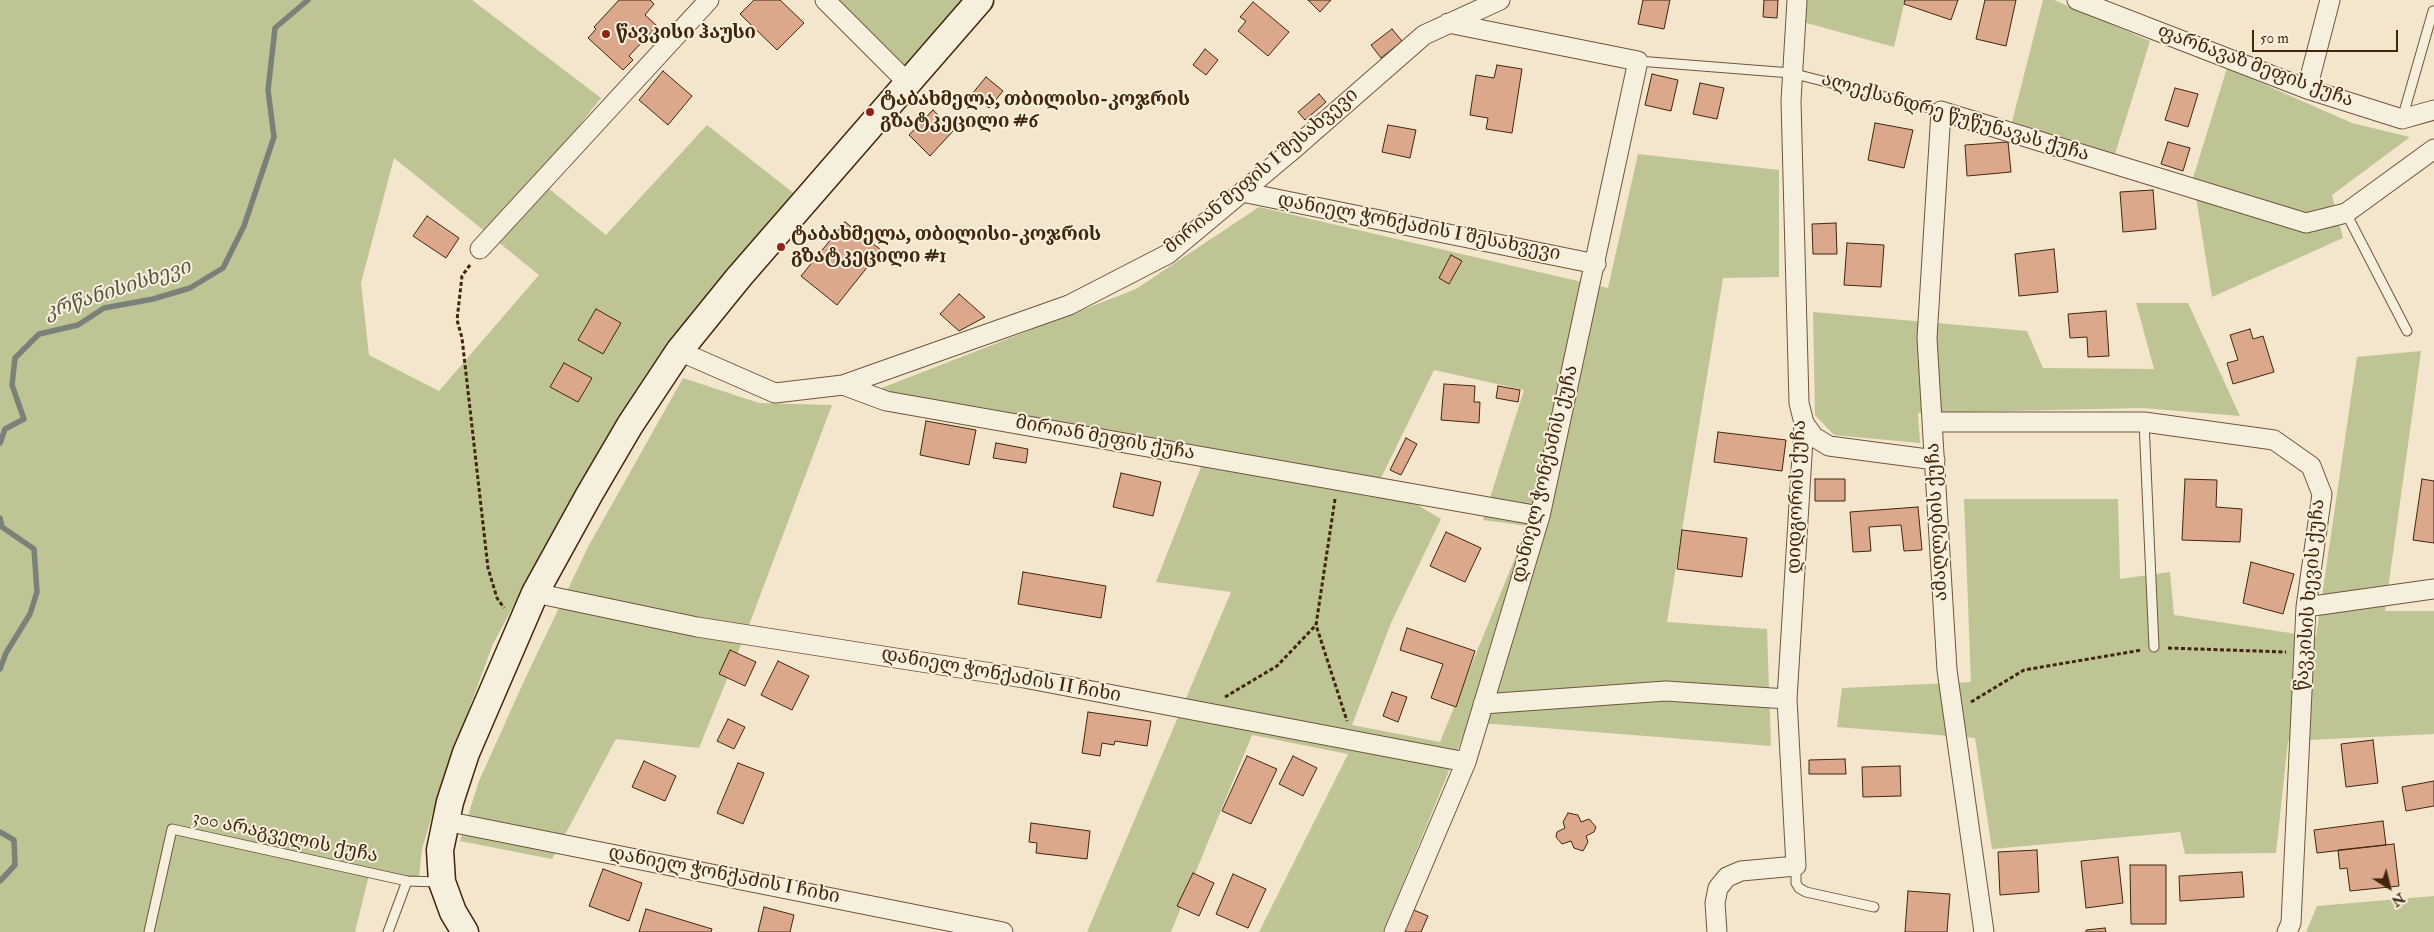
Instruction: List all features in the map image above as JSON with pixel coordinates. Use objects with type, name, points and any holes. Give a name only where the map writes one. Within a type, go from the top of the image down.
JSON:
[{"type":"main road","points":[[465,932],[453,912],[442,882],[440,850],[445,821],[466,753],[535,593],[630,425],[679,351],[739,277],[980,0]]},
{"type":"street","points":[[480,249],[708,0]]},
{"type":"street","points":[[825,0],[908,83]]},
{"type":"street","name":"მირიან მეფის I შესახვევი","points":[[843,385],[1069,305],[1168,254],[1424,35],[1500,0]]},
{"type":"street","name":"დიდგორის ქუჩა","points":[[1796,866],[1787,699],[1804,423],[1799,403],[1791,72],[1797,0]]},
{"type":"street","name":"ფარნავაზ მეფის ქუჩა","points":[[2077,0],[2307,89],[2402,119]]},
{"type":"street","points":[[2307,89],[2330,0]]},
{"type":"street","name":"ალექსანდრე წუწუნავას ქუჩა","points":[[1448,24],[1638,61]]},
{"type":"street","name":"დანიელ ჭონქაძის ქუჩა","points":[[1394,932],[1466,762],[1540,516],[1596,264],[1638,61]]},
{"type":"street","points":[[2402,119],[2434,110]]},
{"type":"street","name":"ალექსანდრე წუწუნავას ქუჩა","points":[[1941,111],[2306,223],[2346,213],[2434,149]]},
{"type":"street","name":"ამაღლების ქუჩა","points":[[1941,111],[1928,338],[1932,422],[1947,670],[1984,932]]},
{"type":"street","name":"დანიელ ჭონქაძის I შესახვევი","points":[[1242,192],[1596,264]]},
{"type":"street","name":"მირიან მეფის ქუჩა","points":[[679,351],[775,394],[843,385],[886,401],[1540,516]]},
{"type":"street","name":"წავკისის ხევის ქუჩა","points":[[1932,422],[2144,422],[2274,440],[2311,466],[2322,494],[2306,607],[2291,923],[2287,932]]},
{"type":"street","points":[[1804,423],[1814,437],[1829,446],[1935,460]]},
{"type":"street","points":[[2306,607],[2434,589]]},
{"type":"street","name":"დანიელ ჭონქაძის II ჩიხი","points":[[535,593],[697,627],[1024,678],[1466,762]]},
{"type":"street","points":[[1483,704],[1666,692],[1787,699]]},
{"type":"street","name":"დანიელ ჭონქაძის I ჩიხი","points":[[445,821],[1003,932]]},
{"type":"street","points":[[1717,932],[1715,903],[1718,888],[1727,877],[1742,871],[1796,866]]},
{"type":"lane","points":[[2402,119],[2433,10]]},
{"type":"lane","name":"ალექსანდრე წუწუნავას ქუჩა","points":[[1638,61],[1791,72],[1941,111]]},
{"type":"lane","points":[[2346,213],[2408,331]]},
{"type":"lane","points":[[2144,422],[2154,647]]},
{"type":"lane","name":"300 არაგველის ქუჩა","points":[[149,932],[172,829],[407,881]]},
{"type":"lane","points":[[1796,866],[1796,882],[1799,888],[1806,892],[1874,907]]},
{"type":"lane","points":[[388,932],[407,881],[442,882]]},
{"type":"path","points":[[480,249],[462,276],[457,320],[462,338],[488,568],[497,598],[520,630]]},
{"type":"path","points":[[1338,480],[1316,625],[1353,741]]},
{"type":"path","points":[[1200,711],[1277,666],[1316,625]]},
{"type":"path","points":[[1953,712],[2024,670],[2154,647],[2304,653]]},
{"type":"green space","points":[[0,0],[472,0],[601,98],[537,179],[606,235],[707,125],[796,195],[544,549],[493,644],[441,785],[422,849],[418,887],[369,875],[355,932],[0,932]],"holes":[[[394,158],[539,275],[439,391],[369,355],[361,283]]]},
{"type":"green space","points":[[839,0],[967,0],[909,69]]},
{"type":"green space","points":[[1805,0],[1905,0],[1894,47],[1803,22]]},
{"type":"green space","points":[[2043,0],[2054,0],[2150,41],[2115,154],[2012,122]]},
{"type":"green space","points":[[2227,68],[2352,123],[2410,137],[2332,195],[2343,238],[2212,297],[2193,178]]},
{"type":"green space","points":[[1638,154],[1779,170],[1779,277],[1723,278],[1667,622],[1767,629],[1771,746],[1469,722],[1383,932],[1259,932],[1348,754],[1252,735],[1171,932],[1087,932],[1231,592],[1156,582],[1208,449],[903,395],[879,389],[1136,289],[1259,207],[1608,288]],"holes":[[[1434,370],[1524,390],[1483,520],[1528,526],[1440,742],[1352,725],[1391,623],[1441,519],[1379,482]]]},
{"type":"green space","points":[[2136,303],[2188,303],[2240,416],[2142,408],[1918,413],[1920,443],[1834,435],[1815,415],[1813,312],[2027,331],[2043,368],[2154,369]]},
{"type":"green space","points":[[2421,351],[2385,611],[2434,611],[2434,734],[2288,741],[2276,853],[2185,854],[2180,832],[1992,849],[1975,738],[1837,727],[1842,688],[1971,682],[1964,499],[2118,499],[2120,579],[2170,572],[2174,615],[2316,637],[2357,357]]},
{"type":"green space","points":[[683,378],[759,403],[832,405],[749,625],[699,748],[616,739],[552,859],[460,841],[479,781],[588,547]]},
{"type":"green space","points":[[2434,896],[2434,932],[2306,932],[2317,906]]},
{"type":"building","points":[[619,0],[650,0],[654,4],[645,15],[657,26],[629,56],[633,60],[623,70],[588,38],[596,29],[594,27]]},
{"type":"building","points":[[754,0],[780,0],[804,23],[777,50],[740,14]]},
{"type":"building","points":[[1308,0],[1331,0],[1320,12]]},
{"type":"building","points":[[1643,0],[1670,0],[1664,29],[1638,24]]},
{"type":"building","points":[[1764,0],[1778,0],[1777,18],[1763,17]]},
{"type":"building","points":[[1905,0],[1958,0],[1951,20],[1904,4]]},
{"type":"building","points":[[1985,0],[2016,0],[2006,46],[1976,39]]},
{"type":"building","points":[[1253,2],[1289,32],[1268,56],[1238,31],[1246,21],[1240,17]]},
{"type":"building","points":[[1392,29],[1402,41],[1381,58],[1371,45]]},
{"type":"building","points":[[1205,49],[1218,60],[1206,75],[1193,65]]},
{"type":"building","points":[[1497,65],[1522,69],[1512,133],[1486,129],[1488,118],[1470,115],[1476,75],[1494,78]]},
{"type":"building","points":[[663,71],[692,96],[668,125],[639,100]]},
{"type":"building","points":[[1652,74],[1678,80],[1671,111],[1645,105]]},
{"type":"building","points":[[986,77],[1003,91],[989,108],[972,94]]},
{"type":"building","points":[[1700,83],[1724,88],[1717,119],[1693,114]]},
{"type":"building","points":[[2175,88],[2198,94],[2188,127],[2165,120]]},
{"type":"building","points":[[1319,94],[1326,102],[1305,120],[1298,112]]},
{"type":"building","points":[[933,110],[954,130],[930,156],[909,135]]},
{"type":"building","points":[[1875,123],[1913,130],[1904,168],[1868,160]]},
{"type":"building","points":[[1388,125],[1416,130],[1410,158],[1382,152]]},
{"type":"building","points":[[2008,142],[2011,172],[1967,176],[1965,145]]},
{"type":"building","points":[[2168,142],[2190,148],[2183,171],[2161,164]]},
{"type":"building","points":[[2153,190],[2156,229],[2123,232],[2120,192]]},
{"type":"building","points":[[427,216],[459,238],[446,258],[413,236]]},
{"type":"building","points":[[845,222],[881,250],[837,305],[801,276]]},
{"type":"building","points":[[1836,223],[1837,254],[1813,254],[1812,224]]},
{"type":"building","points":[[1847,243],[1884,245],[1881,287],[1844,285]]},
{"type":"building","points":[[2054,249],[2058,292],[2019,296],[2015,254]]},
{"type":"building","points":[[1451,255],[1462,261],[1449,284],[1439,278]]},
{"type":"building","points":[[959,294],[985,317],[959,331],[940,314]]},
{"type":"building","points":[[596,309],[621,323],[603,354],[578,340]]},
{"type":"building","points":[[2106,311],[2109,356],[2088,357],[2087,337],[2070,338],[2068,314]]},
{"type":"building","points":[[2250,329],[2253,339],[2263,336],[2274,372],[2233,384],[2227,363],[2238,360],[2230,335]]},
{"type":"building","points":[[564,363],[592,378],[578,402],[550,387]]},
{"type":"building","points":[[1444,384],[1475,386],[1474,402],[1480,402],[1479,423],[1441,420]]},
{"type":"building","points":[[1498,386],[1520,390],[1518,402],[1496,398]]},
{"type":"building","points":[[926,421],[976,430],[969,465],[920,455]]},
{"type":"building","points":[[1718,432],[1786,440],[1782,471],[1714,462]]},
{"type":"building","points":[[1406,438],[1417,444],[1401,475],[1390,470]]},
{"type":"building","points":[[996,443],[1028,449],[1026,463],[993,458]]},
{"type":"building","points":[[1121,473],[1161,482],[1153,516],[1113,507]]},
{"type":"building","points":[[1815,479],[1845,479],[1845,501],[1815,501]]},
{"type":"building","points":[[2185,479],[2217,480],[2216,507],[2242,509],[2240,542],[2182,540]]},
{"type":"building","points":[[2422,479],[2434,481],[2434,543],[2413,540]]},
{"type":"building","points":[[1918,507],[1922,550],[1904,551],[1901,525],[1869,527],[1871,551],[1853,552],[1850,512]]},
{"type":"building","points":[[1682,530],[1747,538],[1742,577],[1677,569]]},
{"type":"building","points":[[1446,532],[1481,548],[1465,582],[1430,566]]},
{"type":"building","points":[[2251,562],[2294,574],[2283,614],[2243,603]]},
{"type":"building","points":[[1023,572],[1106,586],[1101,618],[1018,604]]},
{"type":"building","points":[[1407,628],[1475,651],[1456,707],[1431,698],[1443,664],[1400,650]]},
{"type":"building","points":[[730,650],[756,662],[745,686],[719,674]]},
{"type":"building","points":[[778,661],[809,676],[792,710],[761,695]]},
{"type":"building","points":[[1392,692],[1407,697],[1398,722],[1383,716]]},
{"type":"building","points":[[1088,712],[1151,721],[1147,746],[1115,741],[1114,745],[1102,743],[1100,756],[1082,753]]},
{"type":"building","points":[[728,719],[745,727],[734,749],[717,741]]},
{"type":"building","points":[[2373,740],[2378,783],[2346,787],[2341,744]]},
{"type":"building","points":[[1247,756],[1277,769],[1251,824],[1222,811]]},
{"type":"building","points":[[1293,756],[1317,768],[1303,796],[1279,784]]},
{"type":"building","points":[[1845,759],[1846,774],[1809,774],[1809,760]]},
{"type":"building","points":[[644,761],[676,776],[665,801],[632,787]]},
{"type":"building","points":[[738,763],[764,773],[743,824],[717,813]]},
{"type":"building","points":[[1900,766],[1901,796],[1863,797],[1862,767]]},
{"type":"building","points":[[2434,781],[2434,806],[2406,811],[2402,787]]},
{"type":"building","points":[[1568,813],[1578,815],[1581,822],[1589,819],[1596,827],[1594,832],[1586,836],[1588,842],[1583,851],[1574,848],[1571,841],[1562,844],[1556,837],[1557,832],[1565,828],[1563,822]]},
{"type":"building","points":[[2383,821],[2386,845],[2317,853],[2314,830]]},
{"type":"building","points":[[1031,823],[1090,831],[1087,859],[1036,853],[1037,843],[1029,842]]},
{"type":"building","points":[[2394,844],[2399,886],[2350,891],[2347,868],[2340,869],[2338,850]]},
{"type":"building","points":[[2037,850],[2039,892],[2000,895],[1998,852]]},
{"type":"building","points":[[2118,857],[2123,903],[2086,908],[2081,861]]},
{"type":"building","points":[[2130,865],[2166,865],[2166,924],[2131,924]]},
{"type":"building","points":[[603,869],[642,883],[629,921],[589,906]]},
{"type":"building","points":[[2242,872],[2244,897],[2180,901],[2179,876]]},
{"type":"building","points":[[1193,873],[1214,883],[1199,916],[1177,906]]},
{"type":"building","points":[[1233,874],[1266,889],[1248,928],[1216,914]]},
{"type":"building","points":[[1908,891],[1950,894],[1947,932],[1905,932]]},
{"type":"building","points":[[764,907],[794,915],[790,932],[758,932]]},
{"type":"building","points":[[1409,908],[1428,916],[1421,932],[1398,932]]},
{"type":"building","points":[[646,909],[712,929],[711,932],[639,932]]},
{"type":"building","points":[[2105,928],[2106,932],[2086,932],[2086,930]]},
{"type":"waterway","name":"კრწანისისხევი","points":[[0,443],[5,429],[24,419],[12,385],[15,358],[39,334],[78,325],[104,308],[153,299],[190,288],[223,268],[244,226],[274,137],[268,90],[275,28],[308,0]]},
{"type":"waterway","name":"კრწანისისხევი","points":[[0,518],[2,527],[34,549],[37,592],[30,614],[6,653],[0,669]]},
{"type":"waterway","name":"კრწანისისხევი","points":[[0,832],[14,840],[15,865],[0,881]]},
{"type":"place","name":"წავკისი ჰაუსი","points":[[606,34]]},
{"type":"place","name":"ტაბახმელა, თბილისი-კოჯრის გზატკეცილი #6","points":[[870,112]]},
{"type":"place","name":"ტაბახმელა, თბილისი-კოჯრის გზატკეცილი #1","points":[[781,247]]}]
